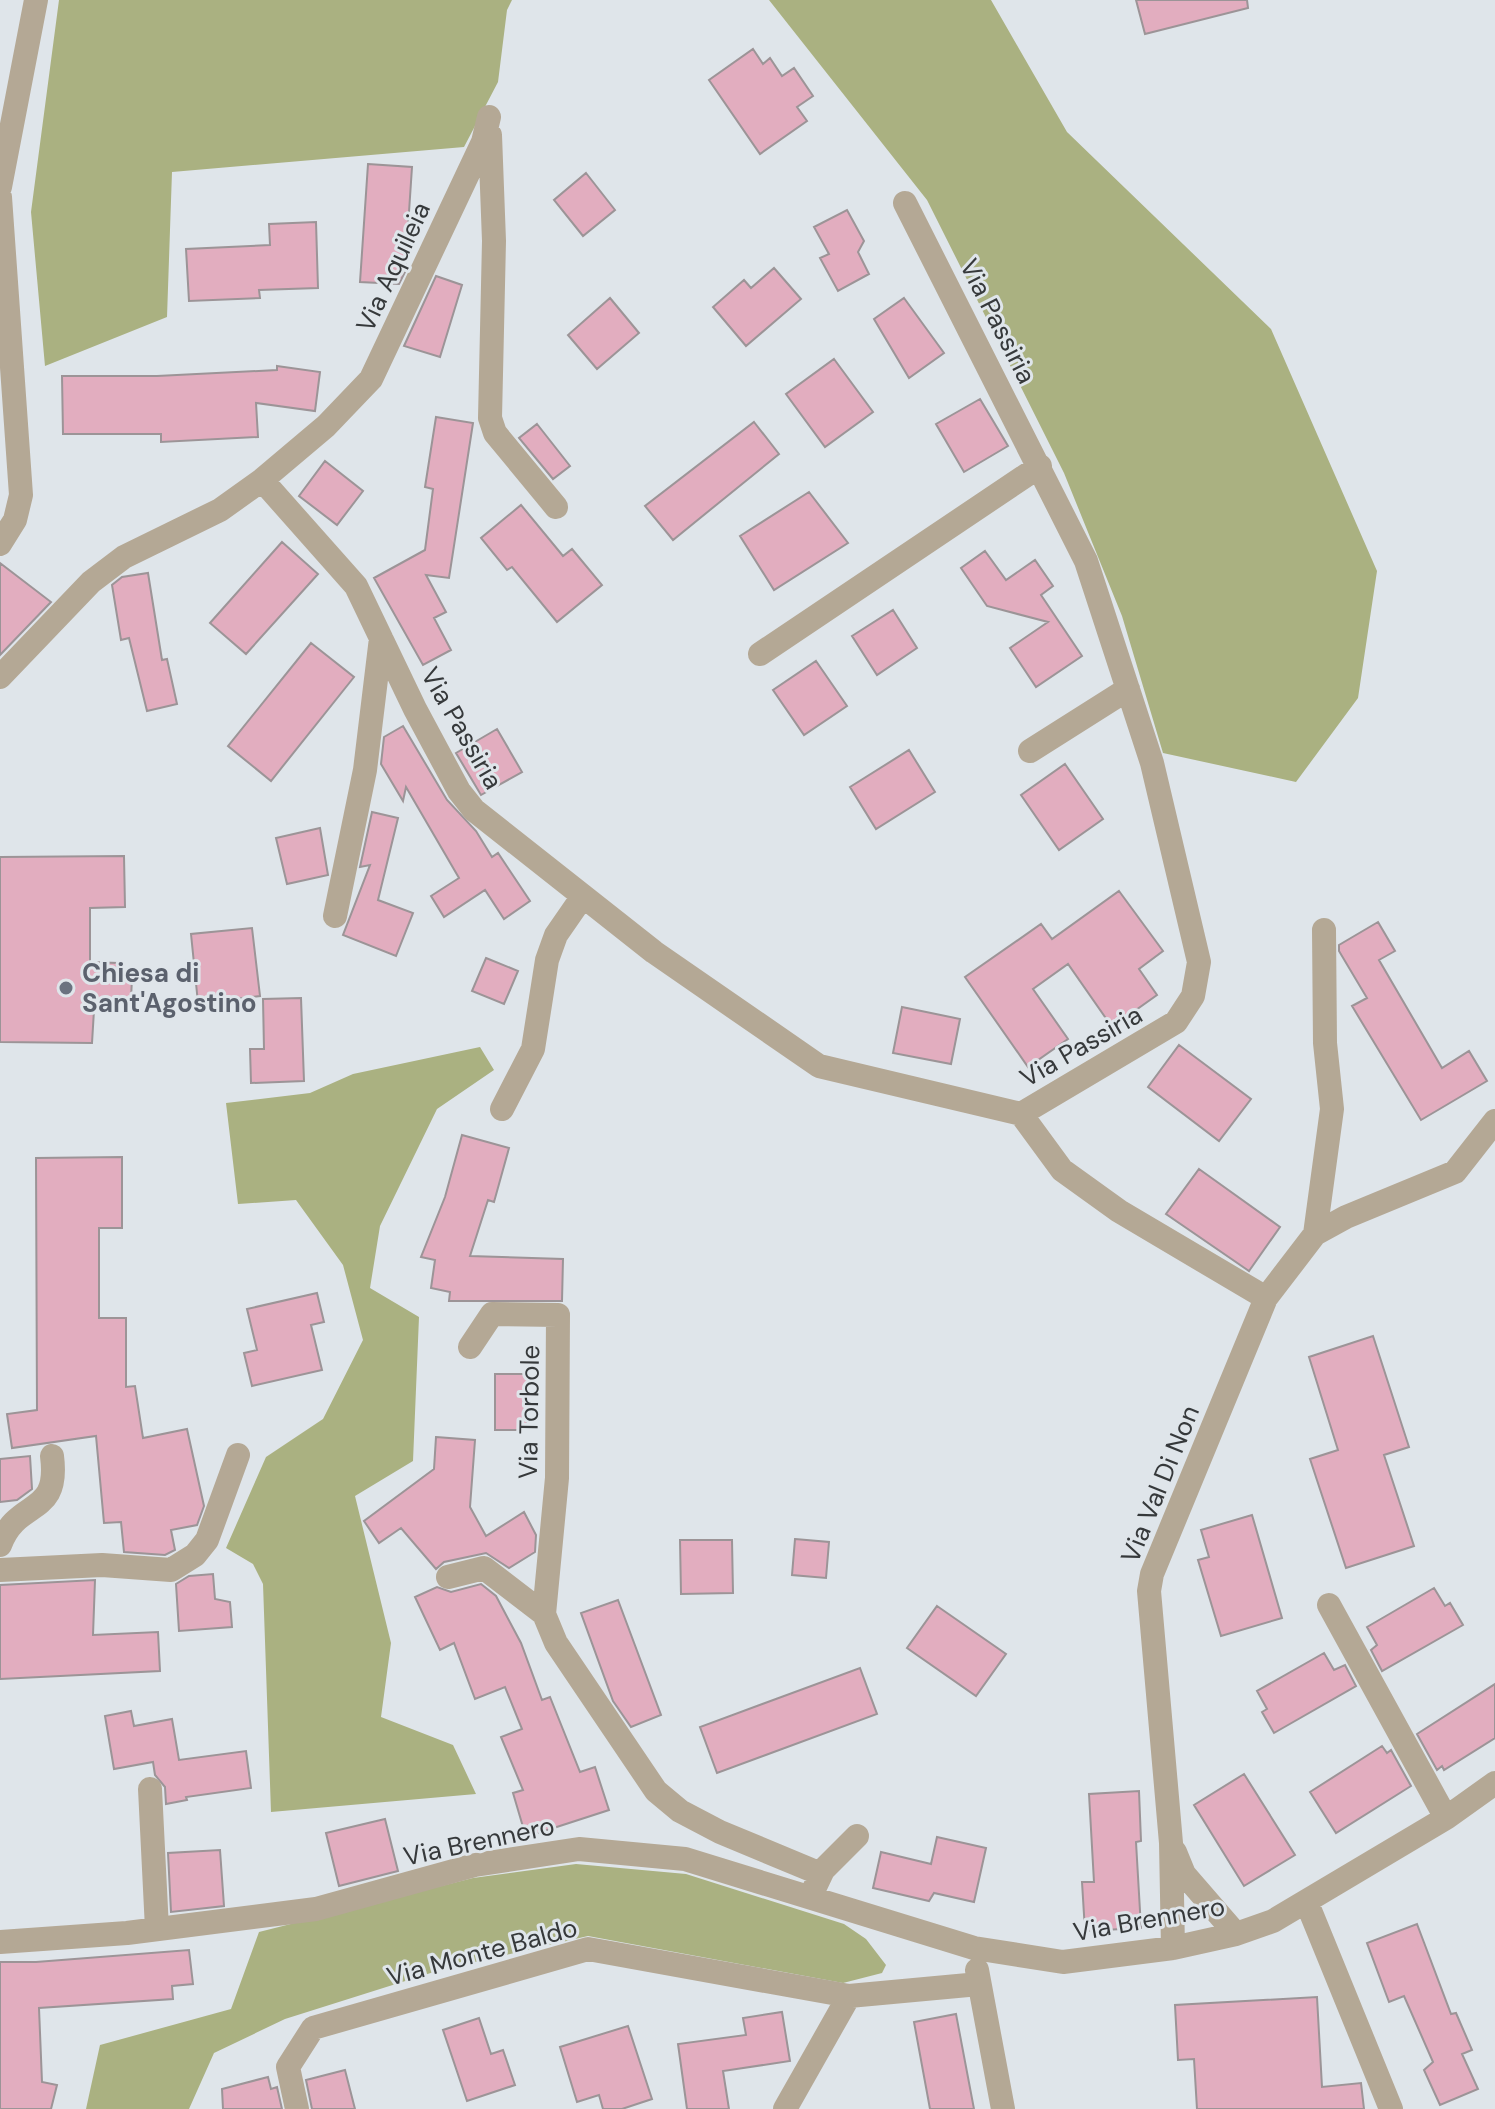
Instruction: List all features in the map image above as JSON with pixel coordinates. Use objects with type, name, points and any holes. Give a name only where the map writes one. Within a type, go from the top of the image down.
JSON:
[{"type":"street","points":[[0,187],[36,0]]},
{"type":"street","name":"Via Aquileia","points":[[0,677],[91,582],[113,565],[220,510],[262,480],[326,426],[371,379],[483,142],[489,117],[494,241],[490,418],[495,433],[556,507]]},
{"type":"street","points":[[0,197],[21,495],[15,520],[0,544]]},
{"type":"street","name":"Via Passiria","points":[[262,480],[356,586],[459,791],[474,810],[654,952],[819,1066],[1021,1114],[1176,1022],[1193,996],[1199,962],[1152,763],[1086,561],[905,203]]},
{"type":"street","points":[[760,654],[1040,466]]},
{"type":"street","name":"Via Passiria","points":[[335,916],[365,770],[381,637]]},
{"type":"street","points":[[1030,751],[1128,689]]},
{"type":"street","points":[[502,1109],[533,1049],[547,960],[556,935],[583,896]]},
{"type":"street","name":"Via Val Di Non","points":[[1315,1234],[1332,1109],[1325,1043],[1324,930]]},
{"type":"street","points":[[1021,1114],[1062,1170],[1119,1211],[1266,1298]]},
{"type":"street","name":"Via Val Di Non","points":[[1173,1948],[1171,1843],[1149,1591],[1152,1574],[1266,1298],[1315,1234],[1346,1217],[1455,1172],[1495,1121]]},
{"type":"street","name":"Via Torbole","points":[[470,1347],[492,1314],[558,1315],[557,1478],[544,1614]]},
{"type":"street","points":[[0,1570],[102,1565],[171,1570],[195,1555],[207,1540],[238,1455]]},
{"type":"street","points":[[0,1545],[12,1523],[51,1493],[55,1478],[52,1456]]},
{"type":"street","points":[[448,1577],[484,1568],[544,1614],[556,1643],[656,1791],[680,1811],[816,1885],[857,1836]]},
{"type":"street","points":[[1329,1605],[1446,1818]]},
{"type":"street","name":"Via Brennero","points":[[0,1942],[157,1929],[316,1909],[475,1865],[579,1849],[685,1859],[816,1885],[974,1948],[1063,1962],[1173,1948],[1236,1934],[1273,1921],[1446,1818],[1495,1783]]},
{"type":"street","points":[[150,1789],[157,1929]]},
{"type":"street","name":"Via Val Di Non","points":[[1171,1843],[1184,1874],[1236,1934]]},
{"type":"street","points":[[1307,1903],[1391,2109]]},
{"type":"street","points":[[974,1948],[1003,2109]]},
{"type":"street","name":"Via Monte Baldo","points":[[297,2109],[288,2067],[313,2028],[588,1949],[849,1996],[979,1984]]},
{"type":"street","points":[[785,2109],[849,1996]]},
{"type":"green space","points":[[59,0],[512,0],[507,10],[498,82],[464,147],[172,172],[167,317],[45,366],[31,212]]},
{"type":"green space","points":[[769,0],[991,0],[1067,132],[1271,329],[1377,571],[1358,698],[1296,782],[1163,753],[1122,616],[1064,473],[927,200]]},
{"type":"green space","points":[[480,1047],[494,1070],[437,1109],[380,1226],[370,1288],[419,1317],[413,1461],[355,1496],[391,1643],[381,1717],[453,1745],[476,1794],[271,1812],[263,1584],[253,1564],[226,1548],[266,1457],[323,1419],[363,1340],[343,1265],[296,1200],[238,1204],[226,1103],[310,1093],[353,1074]]},
{"type":"green space","points":[[576,1864],[686,1874],[844,1924],[866,1939],[886,1965],[882,1973],[843,1983],[588,1936],[437,1971],[285,2019],[214,2053],[189,2109],[86,2109],[100,2045],[231,2009],[259,1932],[473,1878]]},
{"type":"building","points":[[1136,0],[1247,0],[1248,8],[1145,34]]},
{"type":"building","points":[[753,49],[763,64],[770,58],[782,76],[794,68],[813,96],[797,107],[807,121],[760,154],[709,80]]},
{"type":"building","points":[[368,164],[412,167],[405,272],[399,284],[360,282]]},
{"type":"building","points":[[586,173],[615,210],[583,236],[554,200]]},
{"type":"building","points":[[847,210],[864,241],[858,252],[869,274],[838,291],[820,258],[829,254],[814,227]]},
{"type":"building","points":[[316,222],[318,288],[259,290],[260,298],[189,301],[186,249],[270,245],[269,224]]},
{"type":"building","points":[[774,268],[801,299],[746,346],[713,307],[744,280],[751,288]]},
{"type":"building","points":[[436,276],[462,285],[440,357],[404,346]]},
{"type":"building","points":[[610,298],[639,333],[597,369],[568,335]]},
{"type":"building","points":[[904,298],[944,353],[909,378],[874,319]]},
{"type":"building","points":[[834,359],[873,412],[825,447],[786,394]]},
{"type":"building","points":[[277,366],[320,372],[315,411],[256,403],[258,437],[161,442],[161,434],[63,434],[62,376],[157,376],[277,370]]},
{"type":"building","points":[[980,399],[1008,446],[964,472],[936,424]]},
{"type":"building","points":[[436,417],[473,423],[449,578],[426,575],[446,612],[434,618],[451,650],[423,665],[374,578],[425,550],[433,489],[425,487]]},
{"type":"building","points":[[754,422],[779,454],[673,540],[645,506]]},
{"type":"building","points":[[537,424],[570,466],[553,479],[519,438]]},
{"type":"building","points":[[325,461],[363,491],[337,525],[299,496]]},
{"type":"building","points":[[809,492],[848,543],[774,590],[740,536]]},
{"type":"building","points":[[521,505],[563,556],[572,549],[602,585],[557,622],[512,567],[507,570],[481,538]]},
{"type":"building","points":[[282,542],[318,574],[246,654],[210,623]]},
{"type":"building","points":[[985,551],[1006,580],[1035,560],[1053,586],[1041,595],[1082,656],[1036,687],[1010,648],[1048,622],[987,606],[961,568]]},
{"type":"building","points":[[0,563],[51,602],[0,655]]},
{"type":"building","points":[[148,573],[162,660],[167,659],[177,704],[147,711],[129,638],[121,640],[112,585],[122,577]]},
{"type":"building","points":[[893,610],[917,648],[877,675],[852,636]]},
{"type":"building","points":[[311,643],[354,677],[271,781],[228,746]]},
{"type":"building","points":[[816,661],[847,706],[804,735],[773,690]]},
{"type":"building","points":[[403,726],[447,800],[476,831],[492,857],[498,853],[530,901],[504,919],[485,890],[444,917],[431,896],[459,878],[406,787],[403,801],[381,764],[384,737]]},
{"type":"building","points":[[497,729],[522,772],[481,795],[456,753]]},
{"type":"building","points":[[909,750],[935,792],[876,829],[850,787]]},
{"type":"building","points":[[1065,764],[1103,819],[1059,850],[1021,795]]},
{"type":"building","points":[[372,812],[398,818],[378,900],[413,913],[396,956],[343,935],[370,865],[360,867]]},
{"type":"building","points":[[320,828],[328,875],[287,884],[276,838]]},
{"type":"building","points":[[124,856],[125,907],[90,908],[90,962],[118,963],[132,978],[131,999],[119,1011],[94,1010],[92,1043],[0,1042],[0,857]]},
{"type":"building","points":[[1119,891],[1163,951],[1139,969],[1157,995],[1112,1027],[1068,964],[1033,989],[1068,1039],[1028,1067],[965,977],[1041,924],[1052,939]]},
{"type":"building","points":[[1378,922],[1395,951],[1379,960],[1442,1068],[1469,1051],[1487,1081],[1421,1120],[1352,1006],[1367,998],[1339,951],[1339,945]]},
{"type":"building","points":[[252,928],[260,996],[198,1003],[191,934]]},
{"type":"building","points":[[486,958],[518,971],[504,1004],[472,991]]},
{"type":"building","points":[[301,998],[304,1081],[251,1083],[250,1049],[264,1049],[263,999]]},
{"type":"building","points":[[902,1007],[960,1019],[951,1064],[893,1053]]},
{"type":"building","points":[[1179,1045],[1251,1099],[1219,1141],[1148,1087]]},
{"type":"building","points":[[462,1135],[509,1148],[494,1202],[488,1200],[470,1256],[563,1259],[562,1301],[449,1301],[450,1292],[431,1288],[435,1260],[421,1257],[445,1197]]},
{"type":"building","points":[[122,1157],[122,1228],[99,1228],[99,1318],[126,1318],[126,1387],[135,1386],[143,1438],[187,1429],[204,1506],[197,1525],[171,1530],[175,1550],[165,1555],[124,1552],[121,1522],[104,1523],[96,1436],[12,1448],[7,1414],[37,1410],[36,1158]]},
{"type":"building","points":[[1199,1169],[1280,1227],[1249,1271],[1166,1214]]},
{"type":"building","points":[[317,1293],[324,1322],[311,1325],[322,1370],[252,1386],[244,1353],[257,1350],[247,1309]]},
{"type":"building","points":[[1373,1336],[1409,1447],[1384,1455],[1414,1546],[1346,1568],[1310,1459],[1338,1450],[1309,1357]]},
{"type":"building","points":[[495,1374],[527,1374],[527,1430],[495,1430]]},
{"type":"building","points":[[436,1437],[475,1440],[470,1507],[486,1536],[524,1512],[536,1535],[535,1552],[509,1568],[486,1553],[444,1562],[436,1569],[401,1528],[379,1543],[364,1521],[434,1469]]},
{"type":"building","points":[[30,1456],[32,1489],[17,1500],[0,1502],[0,1459]]},
{"type":"building","points":[[1252,1515],[1282,1618],[1221,1636],[1198,1560],[1209,1557],[1201,1530]]},
{"type":"building","points":[[795,1539],[829,1542],[826,1578],[792,1575]]},
{"type":"building","points":[[680,1540],[732,1540],[733,1593],[681,1594]]},
{"type":"building","points":[[213,1574],[215,1599],[230,1602],[232,1627],[179,1631],[176,1584],[189,1576]]},
{"type":"building","points":[[95,1580],[93,1635],[158,1632],[160,1671],[0,1679],[0,1585]]},
{"type":"building","points":[[481,1584],[496,1596],[521,1643],[542,1700],[550,1697],[580,1772],[595,1767],[609,1810],[526,1837],[513,1793],[523,1790],[501,1737],[522,1729],[505,1687],[475,1699],[454,1643],[440,1650],[415,1597],[437,1587],[451,1592]]},
{"type":"building","points":[[1434,1588],[1445,1606],[1450,1603],[1463,1625],[1382,1671],[1371,1650],[1377,1645],[1367,1627]]},
{"type":"building","points":[[618,1600],[661,1715],[631,1727],[613,1701],[581,1613]]},
{"type":"building","points":[[937,1606],[1006,1654],[976,1696],[907,1648]]},
{"type":"building","points":[[1324,1653],[1334,1670],[1345,1665],[1356,1686],[1274,1733],[1262,1712],[1267,1709],[1257,1691]]},
{"type":"building","points":[[860,1668],[877,1714],[717,1773],[700,1727]]},
{"type":"building","points":[[1495,1684],[1495,1738],[1444,1770],[1442,1766],[1437,1770],[1417,1734]]},
{"type":"building","points":[[131,1711],[134,1726],[172,1719],[179,1760],[246,1751],[251,1788],[186,1797],[187,1800],[166,1804],[165,1787],[155,1775],[153,1762],[114,1769],[105,1716]]},
{"type":"building","points":[[1382,1746],[1387,1753],[1391,1750],[1411,1786],[1336,1833],[1310,1792]]},
{"type":"building","points":[[1244,1774],[1295,1855],[1244,1886],[1194,1805]]},
{"type":"building","points":[[1139,1791],[1141,1841],[1136,1842],[1141,1928],[1085,1931],[1082,1882],[1094,1882],[1089,1794]]},
{"type":"building","points":[[385,1819],[398,1871],[339,1886],[326,1833]]},
{"type":"building","points":[[937,1837],[986,1848],[974,1902],[934,1893],[929,1901],[873,1888],[881,1852],[931,1864]]},
{"type":"building","points":[[220,1850],[224,1906],[171,1912],[168,1853]]},
{"type":"building","points":[[1417,1924],[1451,2014],[1456,2013],[1472,2050],[1462,2054],[1478,2089],[1440,2105],[1424,2070],[1433,2062],[1404,1996],[1389,2002],[1367,1943]]},
{"type":"building","points":[[189,1950],[193,1984],[172,1986],[173,1999],[39,2008],[42,2082],[57,2085],[51,2109],[0,2109],[0,1962]]},
{"type":"building","points":[[1317,1997],[1322,2087],[1361,2083],[1364,2109],[1197,2109],[1194,2059],[1178,2060],[1175,2005]]},
{"type":"building","points":[[782,2012],[790,2061],[723,2071],[729,2109],[687,2109],[678,2044],[746,2035],[743,2018]]},
{"type":"building","points":[[956,2014],[974,2109],[930,2109],[914,2022]]},
{"type":"building","points":[[479,2018],[491,2054],[503,2050],[515,2085],[467,2101],[443,2030]]},
{"type":"building","points":[[628,2026],[652,2099],[622,2109],[603,2109],[599,2095],[577,2102],[560,2047]]},
{"type":"building","points":[[345,2070],[355,2109],[312,2109],[306,2080]]},
{"type":"building","points":[[268,2077],[271,2089],[277,2087],[282,2109],[223,2109],[222,2089]]},
{"type":"place","name":"Chiesa di Sant'Agostino","points":[[66,988]]}]
